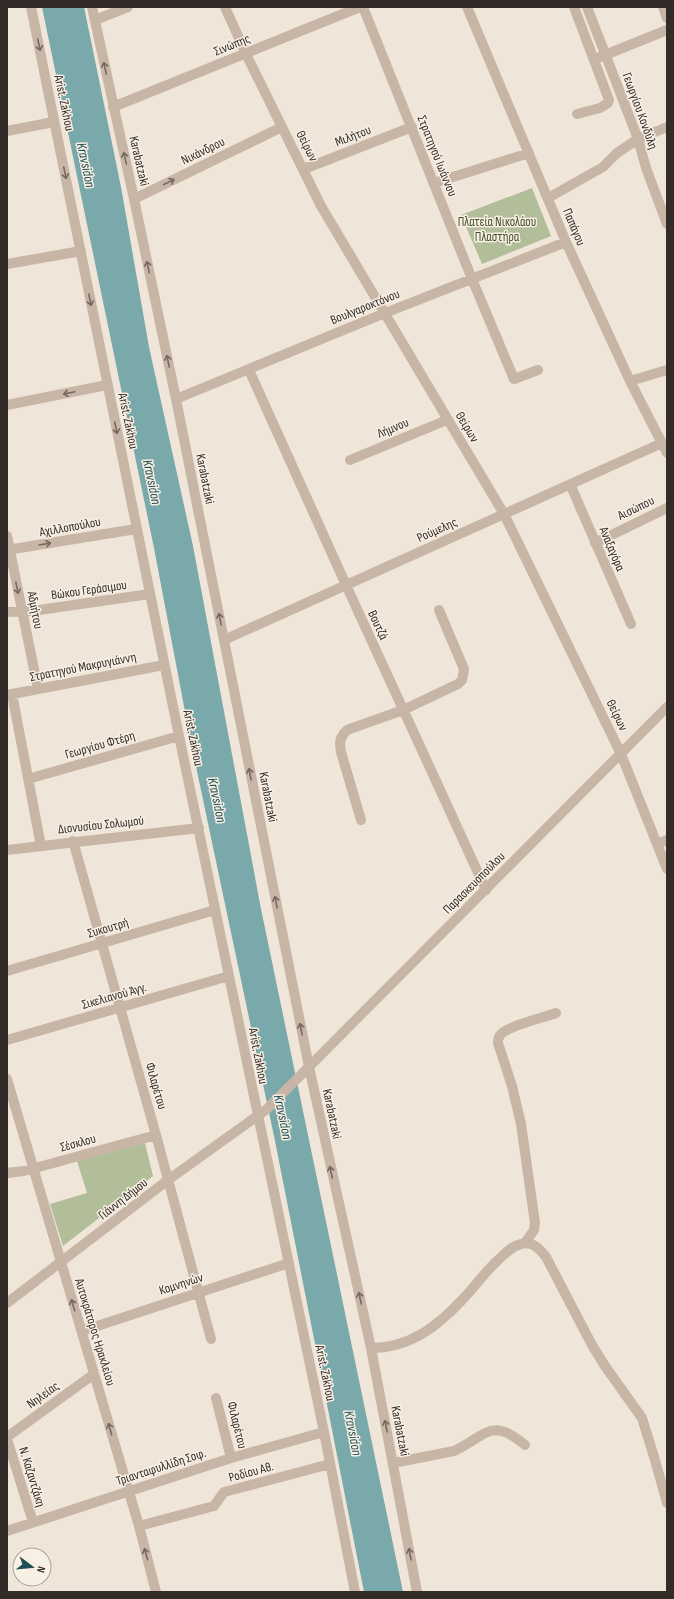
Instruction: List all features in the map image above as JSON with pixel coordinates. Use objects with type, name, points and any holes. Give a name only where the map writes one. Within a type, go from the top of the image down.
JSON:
[{"type":"street","name":"Arist. Zakhou","points":[[31,7],[136,529],[324,1432],[355,1592]]},
{"type":"street","name":"Karabatzaki","points":[[92,7],[176,400],[309,1067],[371,1348],[417,1592]]},
{"type":"street","points":[[95,20],[128,7]]},
{"type":"street","name":"Θείρων","points":[[225,7],[246,54],[333,227],[504,514],[621,754],[667,869]]},
{"type":"street","name":"Σινώπης","points":[[113,107],[361,7]]},
{"type":"street","name":"Στρατηγού Ιωάννου","points":[[361,7],[514,379],[538,370]]},
{"type":"street","name":"Παπάγου","points":[[467,7],[566,242],[630,381],[667,453]]},
{"type":"street","name":"Γεωργίου Κονδύλη","points":[[574,7],[594,59],[608,103],[600,108],[577,114]]},
{"type":"street","name":"Γεωργίου Κονδύλη","points":[[587,7],[638,139],[646,168],[667,224]]},
{"type":"street","points":[[663,7],[667,18]]},
{"type":"street","points":[[594,59],[667,30]]},
{"type":"street","points":[[7,131],[54,122]]},
{"type":"street","name":"Νικάνδρου","points":[[134,199],[282,127]]},
{"type":"street","points":[[548,198],[603,167],[617,153],[638,139],[667,127]]},
{"type":"street","name":"Μιλήτου","points":[[304,169],[412,128]]},
{"type":"street","points":[[434,183],[529,153]]},
{"type":"street","name":"Βουλγαροκτόνου","points":[[176,400],[385,313],[566,242]]},
{"type":"street","points":[[7,264],[81,251]]},
{"type":"street","name":"Βουτζά","points":[[249,370],[486,890]]},
{"type":"street","points":[[630,381],[667,370]]},
{"type":"street","points":[[7,405],[107,385]]},
{"type":"street","name":"Λήμνου","points":[[350,460],[447,420]]},
{"type":"street","name":"Ρούμελης","points":[[224,640],[662,443]]},
{"type":"street","name":"Αναξαγόρα","points":[[570,484],[631,624]]},
{"type":"street","name":"Αισώπου","points":[[595,543],[667,508]]},
{"type":"street","name":"Αχιλλοπούλου","points":[[8,550],[136,529]]},
{"type":"street","name":"Αδμήτου","points":[[7,536],[8,550],[38,689]]},
{"type":"street","name":"Βώκου Γεράσιμου","points":[[7,612],[36,611],[150,594]]},
{"type":"street","points":[[361,820],[339,741],[347,730],[403,710],[458,684],[462,680],[464,669],[439,610]]},
{"type":"street","name":"Στρατηγού Μακρυγιάννη","points":[[10,694],[164,665]]},
{"type":"street","points":[[10,694],[41,846]]},
{"type":"street","name":"Παρασκευοπούλου","points":[[267,1109],[300,1078],[309,1067],[667,707]]},
{"type":"street","name":"Γεωργίου Φτέρη","points":[[28,779],[179,736]]},
{"type":"street","name":"Διονυσίου Σολωμού","points":[[7,850],[73,841],[199,828]]},
{"type":"street","points":[[657,844],[667,840]]},
{"type":"street","name":"Φιλαρέτου","points":[[73,841],[156,1135],[211,1339]]},
{"type":"street","name":"Συκουτρή","points":[[7,971],[215,910]]},
{"type":"street","name":"Σικελιανού Άγγ.","points":[[7,1040],[229,976]]},
{"type":"street","points":[[525,1243],[534,1230],[535,1223],[521,1124],[512,1086],[498,1043],[498,1038],[501,1034],[508,1030],[556,1013]]},
{"type":"street","name":"Αυτοκράτορος Ηρακλείου","points":[[7,1079],[139,1526],[156,1592]]},
{"type":"street","name":"Γιάννη Δήμου","points":[[7,1303],[168,1180],[267,1109]]},
{"type":"street","name":"Σέσκλου","points":[[7,1173],[33,1169],[156,1135]]},
{"type":"street","points":[[371,1348],[391,1347],[406,1343],[418,1337],[446,1316],[492,1265],[513,1247],[525,1243],[535,1246],[540,1249],[546,1257],[592,1345],[605,1366],[642,1418],[656,1460],[667,1503]]},
{"type":"street","name":"Κομνηνών","points":[[82,1331],[289,1262]]},
{"type":"street","name":"Νηλείας","points":[[7,1438],[94,1374]]},
{"type":"street","name":"Φιλαρέτου","points":[[216,1398],[232,1458]]},
{"type":"street","points":[[393,1463],[454,1451],[477,1436],[492,1430],[509,1433],[525,1445]]},
{"type":"street","name":"Τριανταφυλλίδη Σοφ.","points":[[7,1531],[232,1458],[324,1432]]},
{"type":"street","name":"Ν. Καζαντζάκη","points":[[7,1438],[33,1522]]},
{"type":"street","name":"Ροδίου Αθ.","points":[[139,1526],[214,1506],[224,1492],[330,1464]]},
{"type":"green space","name":"Πλατεία Νικολάου Πλαστήρα","points":[[532,188],[551,236],[482,264],[461,215]]},
{"type":"green space","points":[[145,1143],[153,1176],[63,1246],[50,1204],[87,1193],[77,1161]]},
{"type":"water","name":"Kravsidon","points":[[42,7],[84,7],[121,187],[149,347],[193,546],[261,909],[403,1592],[364,1592],[275,1141],[190,738],[154,548]]}]
